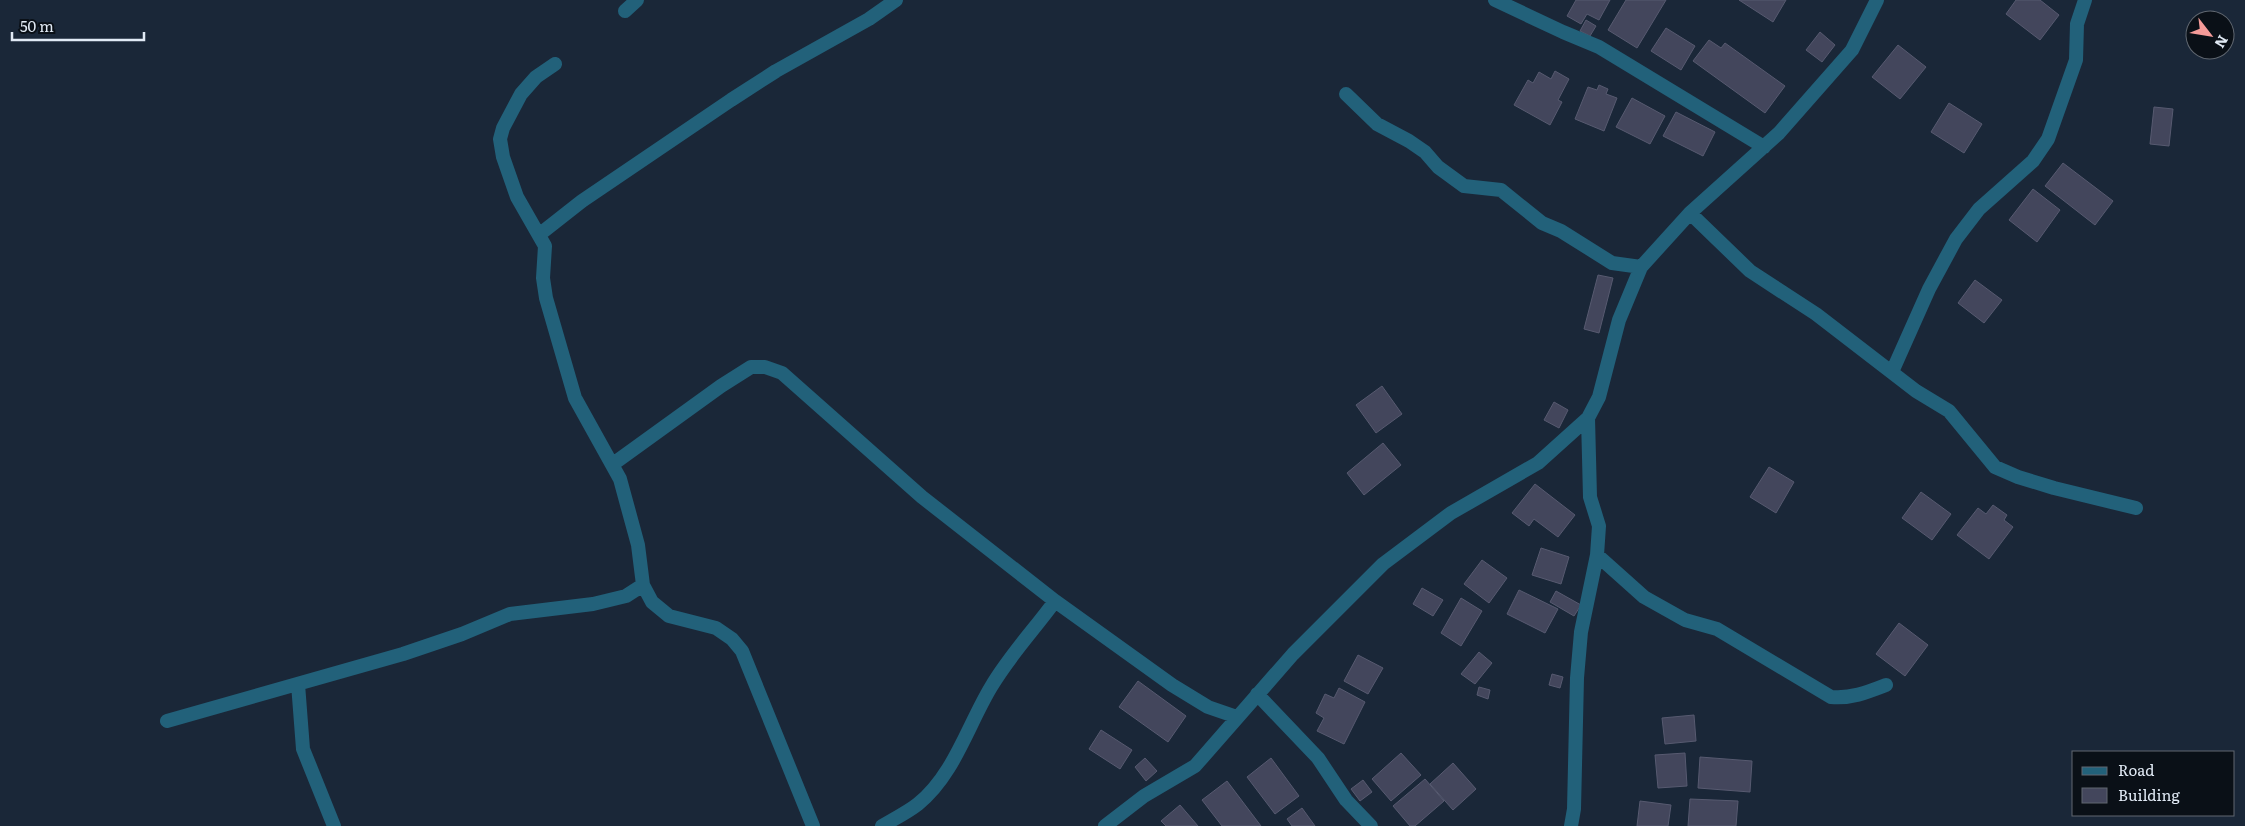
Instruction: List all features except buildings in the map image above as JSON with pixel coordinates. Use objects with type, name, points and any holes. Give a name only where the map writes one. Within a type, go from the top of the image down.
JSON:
[{"type":"street","points":[[625,11],[637,0]]},
{"type":"street","points":[[540,234],[582,200],[731,100],[776,71],[869,19],[896,0]]},
{"type":"street","points":[[1495,0],[1600,47],[1764,147]]},
{"type":"street","points":[[1105,826],[1144,796],[1195,766],[1293,654],[1383,564],[1451,514],[1538,463],[1588,418],[1599,397],[1619,320],[1641,267],[1690,213],[1779,133],[1852,50],[1877,0]]},
{"type":"street","points":[[1892,372],[1929,289],[1956,238],[1980,209],[2033,161],[2048,139],[2076,60],[2077,24],[2080,10],[2085,0]]},
{"type":"street","points":[[555,64],[536,77],[521,94],[503,128],[500,139],[503,156],[517,197],[540,234],[545,246],[543,278],[546,298],[575,398],[620,479],[638,545],[643,585],[652,602],[668,616],[716,628],[732,639],[742,651],[813,826]]},
{"type":"street","points":[[1346,94],[1377,124],[1425,152],[1438,167],[1464,186],[1501,190],[1542,222],[1561,230],[1612,263],[1641,267]]},
{"type":"street","points":[[1690,213],[1750,271],[1816,314],[1916,391],[1948,411],[1995,467],[2018,477],[2054,488],[2136,508]]},
{"type":"street","points":[[613,464],[751,367],[765,367],[782,374],[922,497],[1055,601],[1172,685],[1208,706],[1237,717]]},
{"type":"street","points":[[1570,826],[1574,809],[1577,687],[1581,632],[1597,555],[1599,526],[1590,497],[1588,418]]},
{"type":"street","points":[[1597,555],[1644,597],[1685,620],[1716,629],[1831,697],[1842,698],[1860,695],[1886,685]]},
{"type":"street","points":[[167,721],[403,654],[462,634],[510,614],[593,604],[626,596],[643,585]]},
{"type":"street","points":[[882,826],[918,804],[933,790],[953,758],[990,688],[1055,601]]},
{"type":"street","points":[[298,684],[303,748],[334,826]]},
{"type":"street","points":[[1257,694],[1318,758],[1346,800],[1371,826]]}]
